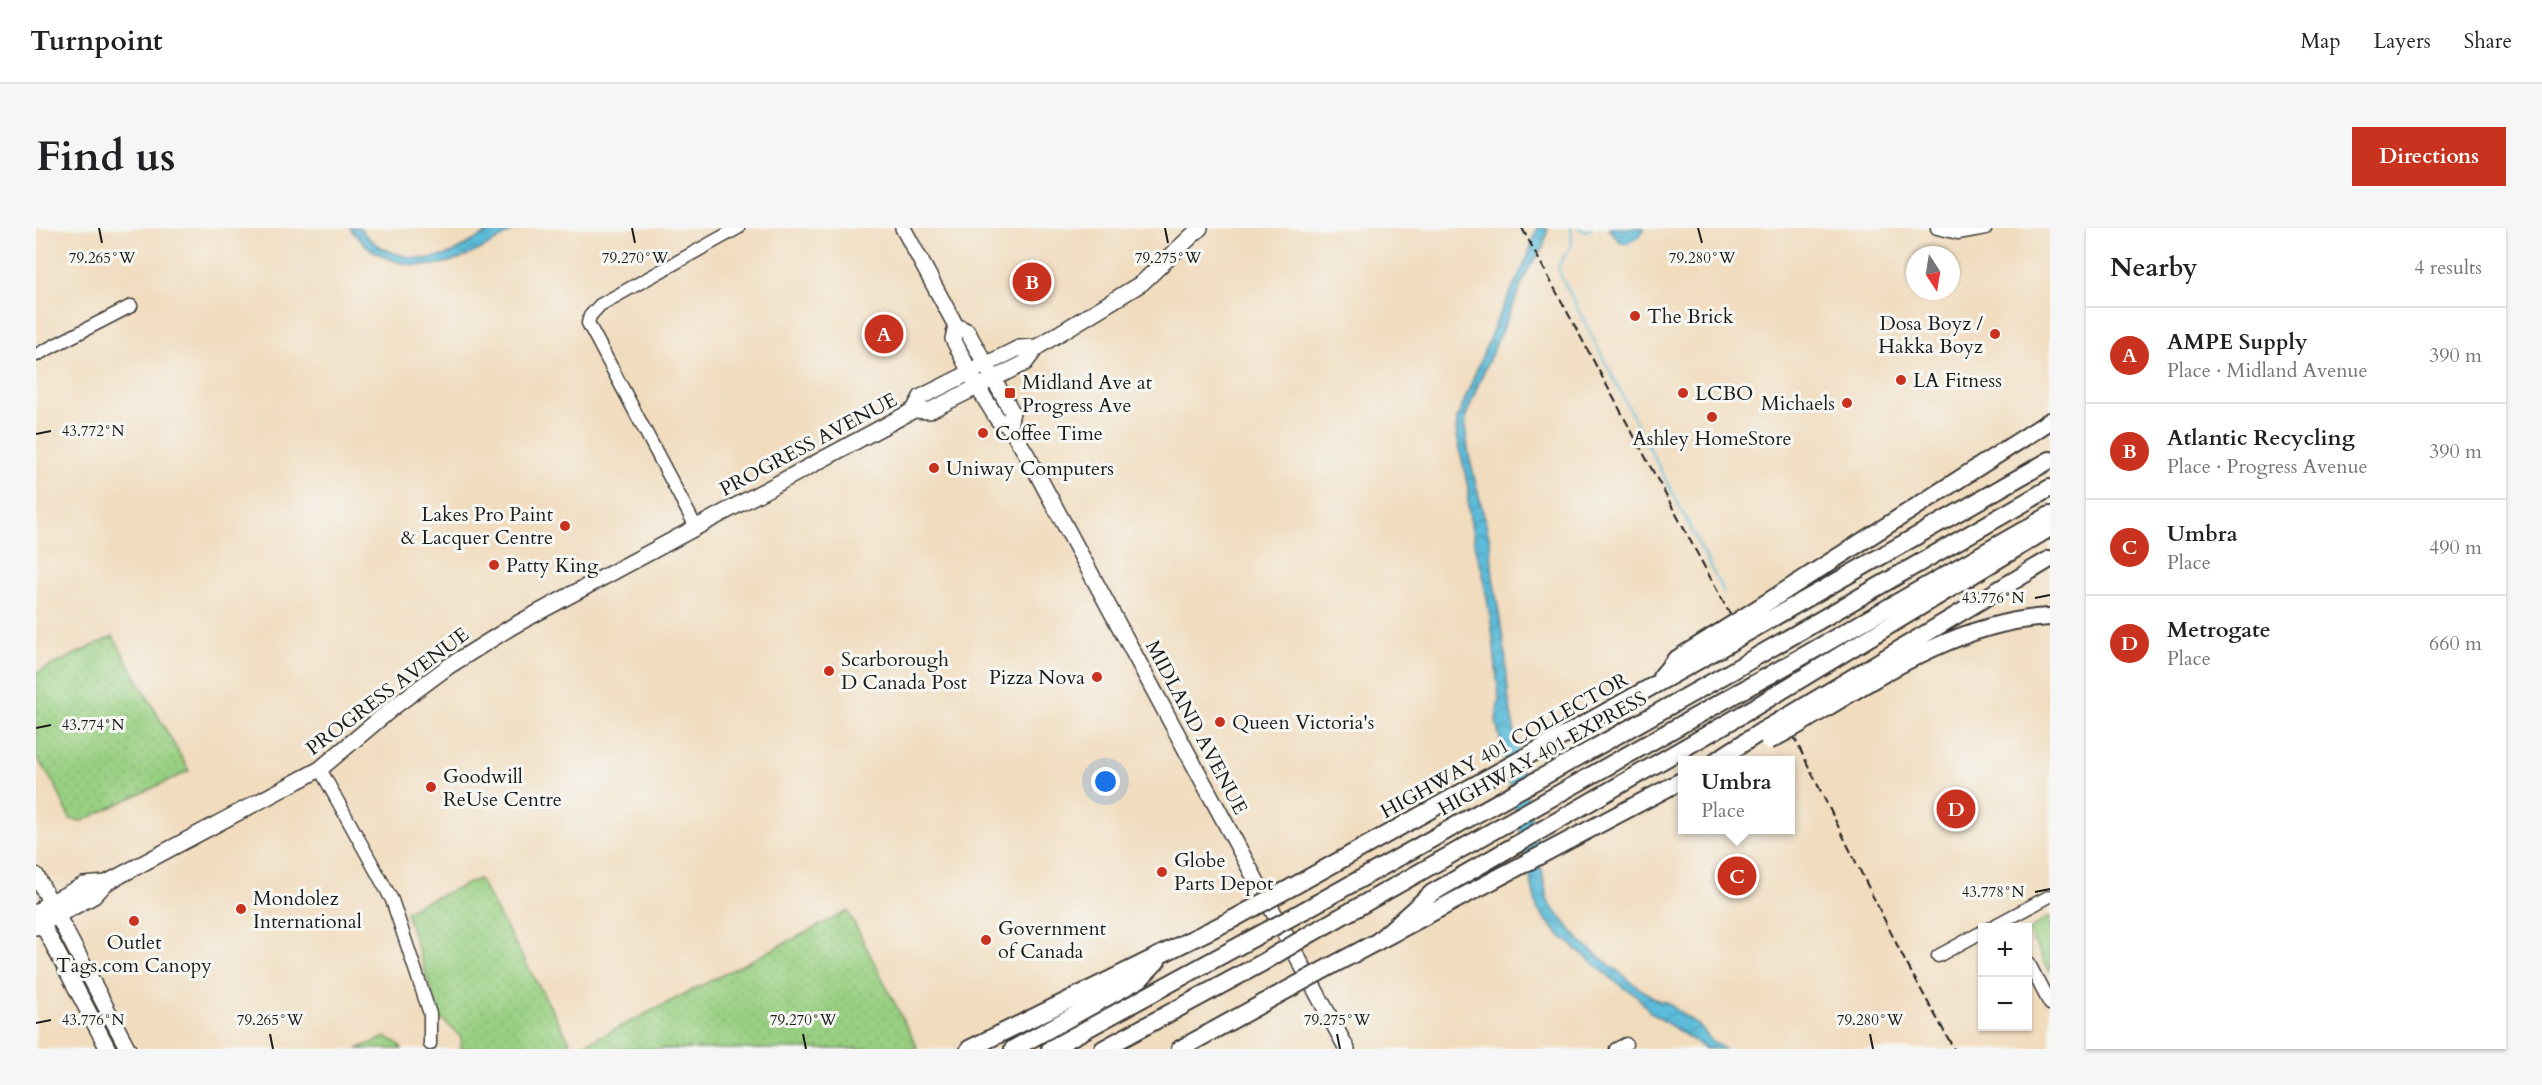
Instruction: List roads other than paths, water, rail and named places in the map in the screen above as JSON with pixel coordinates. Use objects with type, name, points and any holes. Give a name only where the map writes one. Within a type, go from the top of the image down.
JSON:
[{"type":"highway","points":[[1744,626],[2050,421]]},
{"type":"highway","name":"HIGHWAY 401 COLLECTOR","points":[[969,1049],[1164,954],[1292,887],[1653,686],[1744,626],[2050,460]]},
{"type":"highway","name":"HIGHWAY 401 EXPRESS","points":[[1050,1049],[1759,655],[2050,488]]},
{"type":"highway","points":[[1103,1049],[1262,963],[2050,514]]},
{"type":"highway","points":[[1377,942],[1432,893],[1750,710],[2050,528]]},
{"type":"highway","points":[[1793,721],[2050,559]]},
{"type":"highway","points":[[1732,756],[1793,721],[1927,651],[1989,626],[2050,616]]},
{"type":"highway","points":[[1725,756],[1766,736]]},
{"type":"highway","points":[[1180,1049],[1331,966],[1678,783]]},
{"type":"highway","points":[[1013,1049],[1140,979],[1164,954]]},
{"type":"main road","name":"MIDLAND AVENUE","points":[[903,228],[956,326],[968,331],[1012,412],[1009,426]]},
{"type":"main road","name":"PROGRESS AVENUE","points":[[914,410],[921,397],[1019,348],[1037,346],[1142,284],[1200,228]]},
{"type":"main road","name":"MIDLAND AVENUE","points":[[956,326],[953,339],[977,386],[998,420],[1009,426],[1347,1049]]},
{"type":"main road","name":"PROGRESS AVENUE","points":[[37,919],[54,909],[84,885],[106,883],[320,769],[395,706],[449,666],[513,626],[914,410],[929,411],[1025,363],[1037,346]]},
{"type":"main road","points":[[36,875],[125,1044],[107,1048],[37,919]]},
{"type":"street","points":[[696,527],[588,323],[590,316],[600,305],[738,228]]},
{"type":"street","points":[[1937,228],[1958,233],[1986,228]]},
{"type":"street","points":[[36,355],[131,306]]},
{"type":"street","points":[[320,769],[392,900],[430,1014],[430,1044]]},
{"type":"street","points":[[2008,923],[2050,896]]},
{"type":"street","points":[[1938,956],[1978,935]]},
{"type":"street","points":[[2032,970],[2050,1004]]},
{"type":"water","points":[[350,228],[360,228],[377,245],[388,251],[425,258],[449,254],[494,229],[518,228],[470,254],[438,265],[421,266],[380,255],[357,237]]},
{"type":"water","points":[[1537,228],[1548,228],[1543,248],[1528,270],[1478,385],[1466,416],[1465,427],[1469,456],[1490,541],[1493,577],[1505,651],[1509,703],[1548,902],[1582,943],[1642,990],[1659,1001],[1666,1002],[1698,1025],[1711,1040],[1724,1049],[1706,1049],[1650,1012],[1636,995],[1622,987],[1558,934],[1537,909],[1496,721],[1499,698],[1492,629],[1482,569],[1476,552],[1468,508],[1468,487],[1456,431],[1457,419],[1496,322],[1528,256]]},
{"type":"water","points":[[1608,228],[1644,228],[1639,237],[1626,244],[1619,241]]},
{"type":"waterway","points":[[1571,228],[1572,244],[1558,267],[1561,276],[1724,593]]},
{"type":"waterway","points":[[1579,228],[1586,231],[1592,228]]},
{"type":"railway","points":[[1522,228],[1732,618]]},
{"type":"railway","points":[[1787,723],[1905,961],[1954,1049]]},
{"type":"place","name":"Atlantic Recycling","points":[[1032,282]]},
{"type":"place","name":"The Brick","points":[[1635,316]]},
{"type":"place","name":"AMPE Supply","points":[[884,334]]},
{"type":"place","name":"Dosa Boyz / Hakka Boyz","points":[[1995,334]]},
{"type":"place","name":"LA Fitness","points":[[1901,380]]},
{"type":"place","name":"Midland Ave at Progress Ave","points":[[1010,393]]},
{"type":"place","name":"LCBO","points":[[1683,393]]},
{"type":"place","name":"Michaels","points":[[1847,403]]},
{"type":"place","name":"Ashley HomeStore","points":[[1712,417]]},
{"type":"place","name":"Coffee Time","points":[[983,433]]},
{"type":"place","name":"Uniway Computers","points":[[934,468]]},
{"type":"place","name":"Lakes Pro Paint & Lacquer Centre","points":[[565,526]]},
{"type":"place","name":"Patty King","points":[[494,565]]},
{"type":"place","name":"Scarborough D Canada Post","points":[[829,671]]},
{"type":"place","name":"Pizza Nova","points":[[1097,677]]},
{"type":"place","name":"Queen Victoria's","points":[[1220,722]]},
{"type":"place","name":"Goodwill ReUse Centre","points":[[431,787]]},
{"type":"place","name":"Metrogate","points":[[1956,809]]},
{"type":"place","name":"Globe Parts Depot","points":[[1162,872]]},
{"type":"place","name":"Umbra","points":[[1737,876]]},
{"type":"place","name":"Mondolez International","points":[[241,909]]},
{"type":"place","name":"Outlet Tags.com Canopy","points":[[134,921]]},
{"type":"place","name":"Government of Canada","points":[[986,940]]}]
